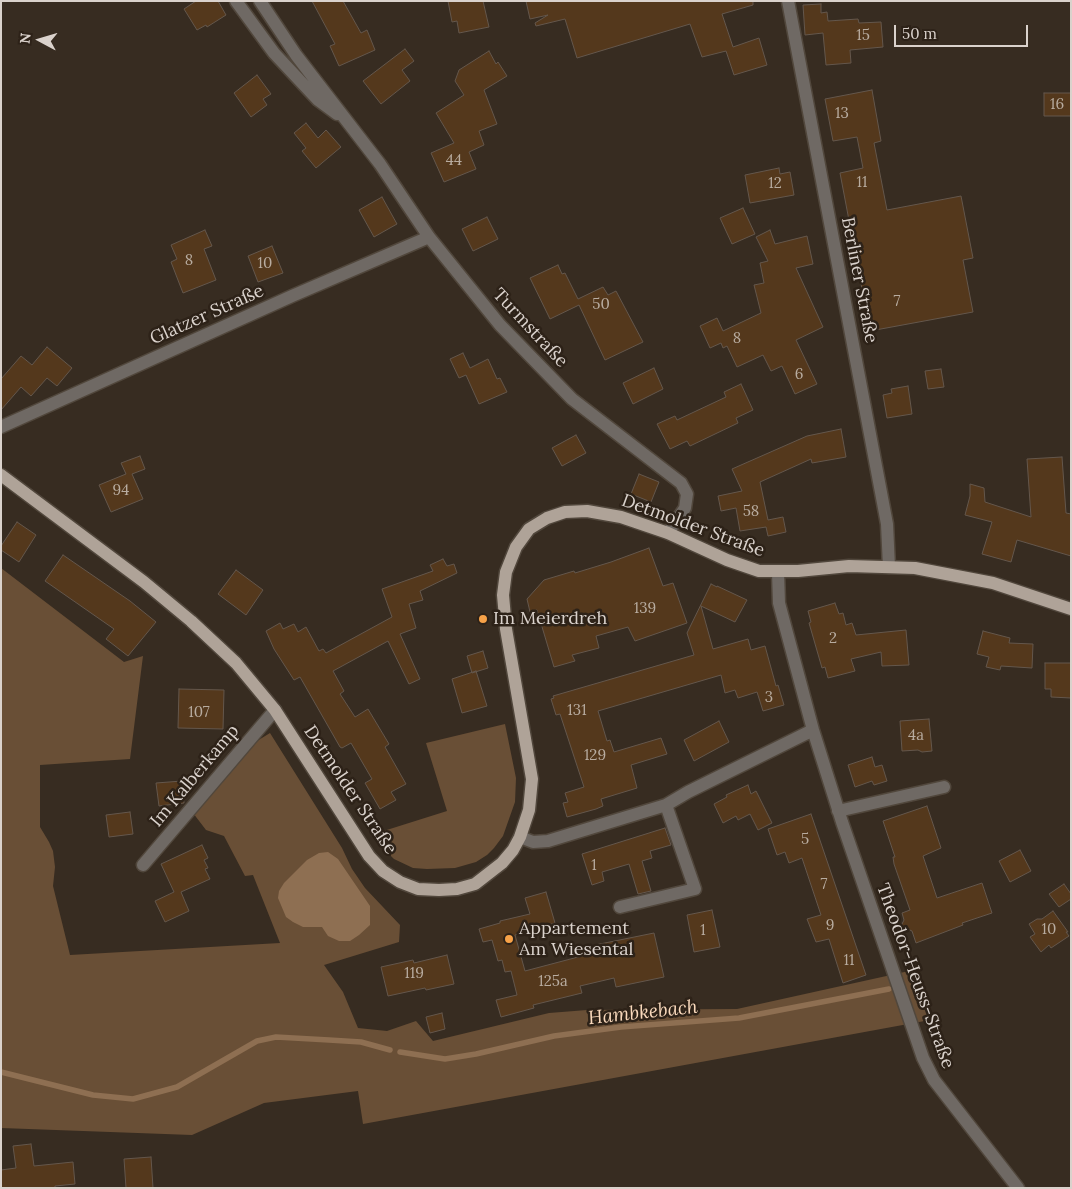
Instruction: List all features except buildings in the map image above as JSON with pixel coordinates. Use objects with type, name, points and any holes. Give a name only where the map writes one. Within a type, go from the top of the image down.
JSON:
[{"type":"main road","name":"Detmolder Straße","points":[[1,476],[144,582],[192,621],[236,663],[275,710],[369,856],[383,871],[400,882],[418,889],[457,889],[475,884],[502,863],[514,850],[520,838],[529,810],[532,779],[506,629],[503,595],[506,572],[516,548],[529,529],[547,518],[565,512],[587,511],[621,517],[668,533],[727,560],[760,570],[778,572],[849,566],[889,567],[941,572],[993,583],[1071,609]]},
{"type":"street","name":"Turmstraße","points":[[236,1],[274,53],[318,100],[348,122]]},
{"type":"street","name":"Turmstraße","points":[[260,1],[296,54],[380,164],[429,237],[500,325],[572,399],[681,483],[687,494],[684,508],[668,533]]},
{"type":"street","name":"Berliner Straße","points":[[788,1],[887,524],[889,567]]},
{"type":"street","name":"Glatzer Straße","points":[[1,427],[292,296],[429,237]]},
{"type":"street","name":"Theodor-Heuss-Straße","points":[[778,572],[779,604],[813,730],[838,811],[926,1066],[934,1080],[1018,1188]]},
{"type":"street","name":"Im Kalberkamp","points":[[142,865],[275,710]]},
{"type":"street","points":[[520,838],[533,842],[548,842],[666,804],[813,730]]},
{"type":"street","points":[[838,811],[944,787]]},
{"type":"street","points":[[620,906],[699,888],[666,804]]},
{"type":"shaded area","points":[[1,568],[124,662],[143,656],[130,759],[40,765],[40,827],[53,851],[55,867],[53,886],[70,955],[280,943],[253,875],[245,876],[224,836],[206,830],[193,813],[257,741],[270,733],[342,848],[352,869],[365,888],[400,925],[399,942],[324,965],[343,992],[358,1028],[387,1031],[416,1021],[433,1041],[549,1013],[587,1010],[737,1009],[909,971],[930,1020],[363,1124],[358,1091],[264,1103],[192,1135],[1,1128]]},
{"type":"shaded area","points":[[505,724],[516,778],[515,802],[503,836],[494,848],[476,862],[455,868],[413,868],[394,859],[381,846],[374,834],[447,811],[426,743]]},
{"type":"shaded area","points":[[328,852],[338,859],[370,906],[370,925],[350,941],[339,941],[328,936],[322,927],[303,927],[293,922],[286,917],[278,898],[279,891],[284,883],[307,860],[319,853]]},
{"type":"waterway","name":"Hambkebach","points":[[400,1052],[445,1059],[476,1054],[554,1036],[621,1027],[739,1018],[889,989]]},
{"type":"waterway","name":"Hambkebach","points":[[1,1072],[93,1095],[133,1099],[177,1087],[257,1041],[276,1037],[361,1042],[390,1050]]},
{"type":"place","name":"Im Meierdreh","points":[[483,619]]},
{"type":"place","name":"Appartement Am Wiesental","points":[[509,939]]}]
